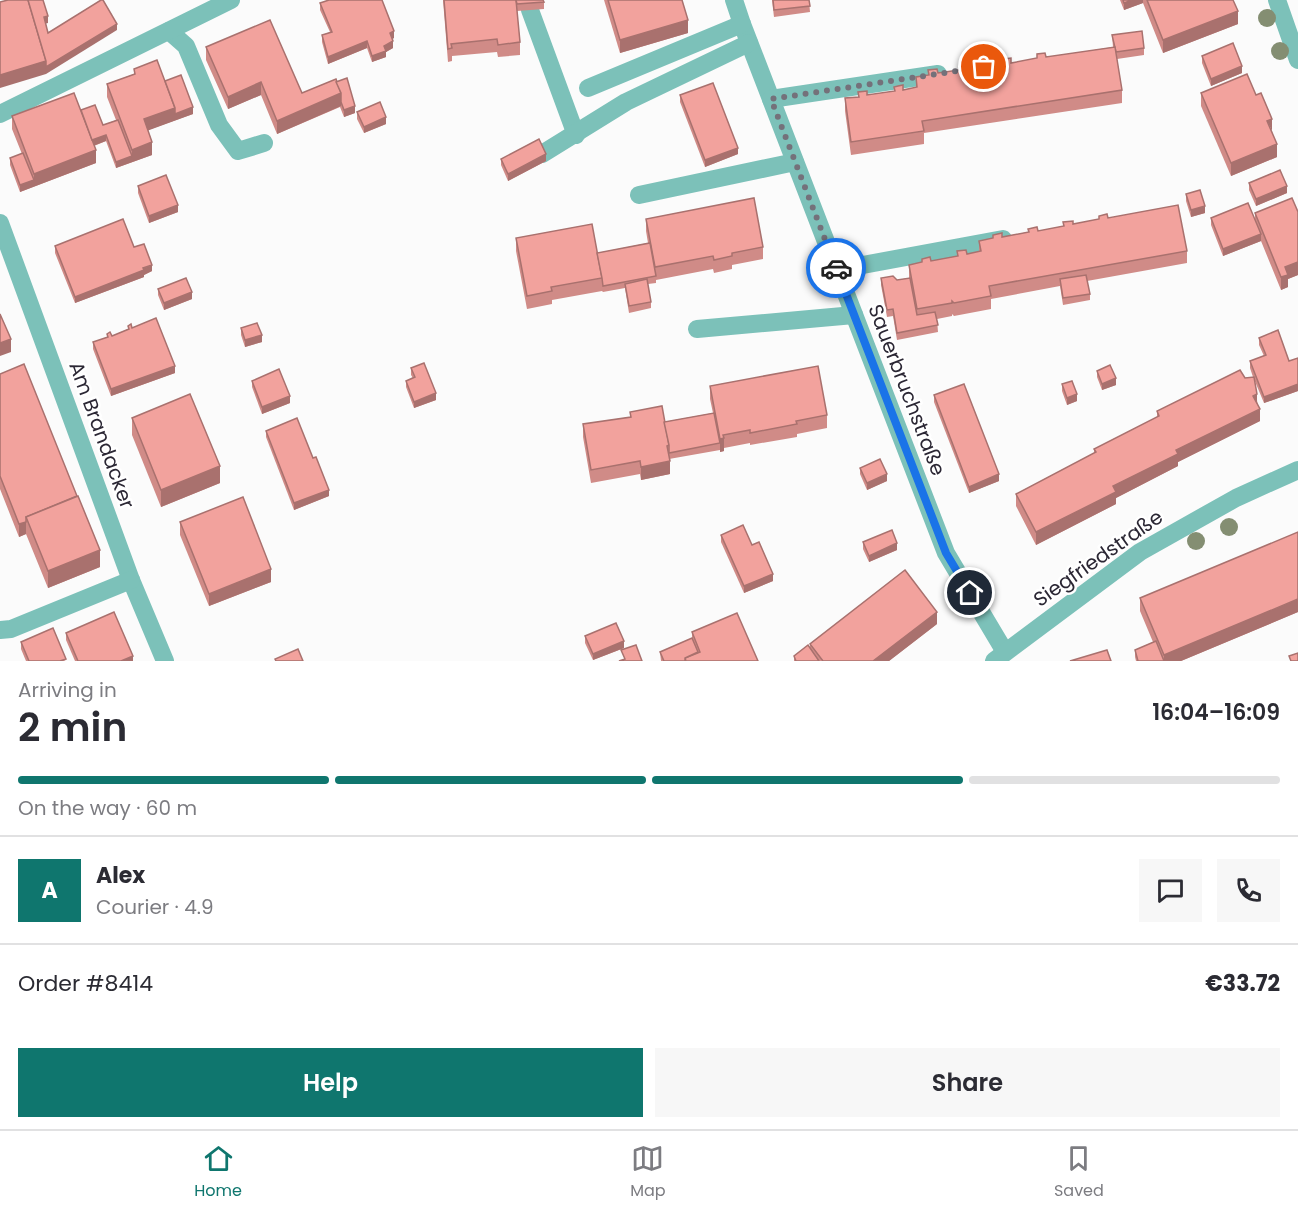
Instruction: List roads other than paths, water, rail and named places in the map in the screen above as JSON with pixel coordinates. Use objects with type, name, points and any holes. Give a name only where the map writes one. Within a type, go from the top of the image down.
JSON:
[{"type":"street","points":[[0,114],[231,0]]},
{"type":"street","name":"Sauerbruchstraße","points":[[734,0],[946,553],[1000,657]]},
{"type":"street","points":[[1277,0],[1298,60]]},
{"type":"street","points":[[530,10],[576,135]]},
{"type":"street","points":[[588,88],[742,24]]},
{"type":"street","points":[[169,31],[186,46],[219,125],[238,151],[264,142]]},
{"type":"street","points":[[542,154],[626,102],[749,43]]},
{"type":"street","points":[[771,99],[960,71]]},
{"type":"street","points":[[639,195],[795,162]]},
{"type":"street","name":"Am Brandacker","points":[[0,223],[131,580],[165,661]]},
{"type":"street","points":[[836,270],[1018,236]]},
{"type":"street","points":[[697,329],[854,315]]},
{"type":"street","name":"Siegfriedstraße","points":[[1000,657],[1140,552],[1236,498],[1298,470]]},
{"type":"street","points":[[0,630],[11,629],[131,580]]}]
